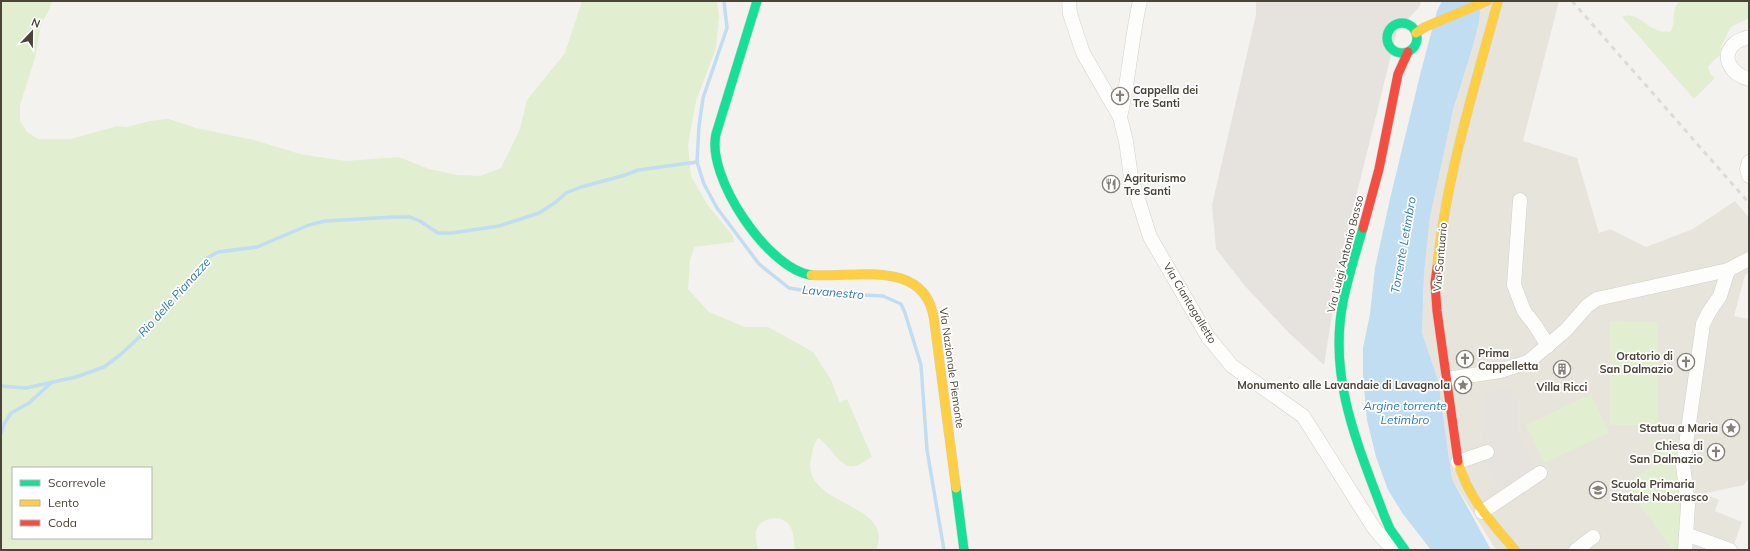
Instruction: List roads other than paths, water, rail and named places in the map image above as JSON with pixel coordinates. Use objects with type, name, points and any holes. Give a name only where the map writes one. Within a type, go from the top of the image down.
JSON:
[{"type":"main road","name":"Via Nazionale Piemonte","points":[[757,1],[719,121],[715,140],[721,175],[726,190],[755,233],[781,260],[799,272],[818,275],[893,276],[908,280],[923,290],[929,299],[936,332],[964,550]]},
{"type":"main road","name":"Via Santuario","points":[[1498,1],[1450,179],[1440,234],[1435,283],[1437,311],[1458,462],[1462,476],[1482,512],[1515,550]]},
{"type":"main road","points":[[1416,33],[1430,25],[1486,2]]},
{"type":"main road","name":"Via Luigi Antonio Basso","points":[[1398,74],[1392,50],[1386,41],[1386,36],[1391,27],[1395,24],[1406,23],[1414,28],[1417,37],[1415,46],[1408,52],[1398,74],[1379,169],[1343,302],[1340,326],[1340,361],[1343,395],[1351,426],[1390,529],[1405,550]]},
{"type":"main road","points":[[1392,50],[1400,53],[1408,52]]},
{"type":"street","name":"Via Ciantagalletto","points":[[1069,1],[1070,14],[1083,53],[1120,117],[1126,141],[1131,178],[1150,238],[1208,337],[1232,366],[1303,416],[1374,528],[1383,539],[1399,550]]},
{"type":"street","points":[[1120,117],[1127,84],[1133,31],[1140,1]]},
{"type":"street","points":[[1749,37],[1735,43],[1731,47],[1728,59],[1729,65],[1737,75],[1749,78]]},
{"type":"street","points":[[1749,162],[1747,169],[1749,176]]},
{"type":"street","points":[[1520,200],[1514,285],[1524,311],[1548,346]]},
{"type":"street","points":[[1447,379],[1500,370],[1528,362],[1566,330],[1587,306],[1597,299],[1728,270],[1749,259]]},
{"type":"street","points":[[1685,550],[1688,505],[1683,466],[1703,324],[1708,312],[1720,296],[1728,270]]},
{"type":"street","points":[[1458,462],[1487,452]]},
{"type":"street","points":[[1482,512],[1540,473]]},
{"type":"street","points":[[1686,534],[1730,550]]},
{"type":"street","points":[[1576,550],[1593,537]]},
{"type":"water","name":"Argine torrente Letimbro","points":[[1442,1],[1481,1],[1479,23],[1453,110],[1430,217],[1424,274],[1422,333],[1438,380],[1452,479],[1491,550],[1431,550],[1403,514],[1388,490],[1376,457],[1367,420],[1363,376],[1363,348],[1370,314],[1375,268],[1420,75],[1437,11]]},
{"type":"waterway","name":"Lavanestro","points":[[724,1],[727,28],[703,98],[699,126],[697,162],[704,184],[717,208],[759,264],[789,288],[820,293],[883,296],[901,304],[921,365],[927,450],[944,550]]},
{"type":"waterway","name":"Rio delle Pianazze","points":[[1,386],[26,388],[76,377],[104,367],[120,355],[146,331],[184,290],[207,258],[218,252],[257,247],[309,225],[325,221],[410,217],[420,221],[438,233],[452,233],[499,226],[539,213],[556,202],[566,193],[581,187],[638,170],[697,162]]},
{"type":"waterway","points":[[1,433],[4,424],[11,413],[29,403],[52,382]]},
{"type":"railway","points":[[1572,1],[1749,203]]},
{"type":"place","name":"Cappella dei Tre Santi","points":[[1120,96]]},
{"type":"place","name":"Agriturismo Tre Santi","points":[[1111,184]]},
{"type":"place","name":"Prima Cappelletta","points":[[1465,359]]},
{"type":"place","name":"Oratorio di San Dalmazio","points":[[1686,362]]},
{"type":"place","name":"Villa Ricci","points":[[1562,369]]},
{"type":"place","name":"Monumento alle Lavandaie di Lavagnola","points":[[1463,385]]},
{"type":"place","name":"Statua a Maria","points":[[1731,428]]},
{"type":"place","name":"Chiesa di San Dalmazio","points":[[1716,452]]},
{"type":"place","name":"Scuola Primaria Statale Noberasco","points":[[1598,490]]},
{"type":"water label","name":"Torrente Letimbro","points":[[1403,245]]}]
